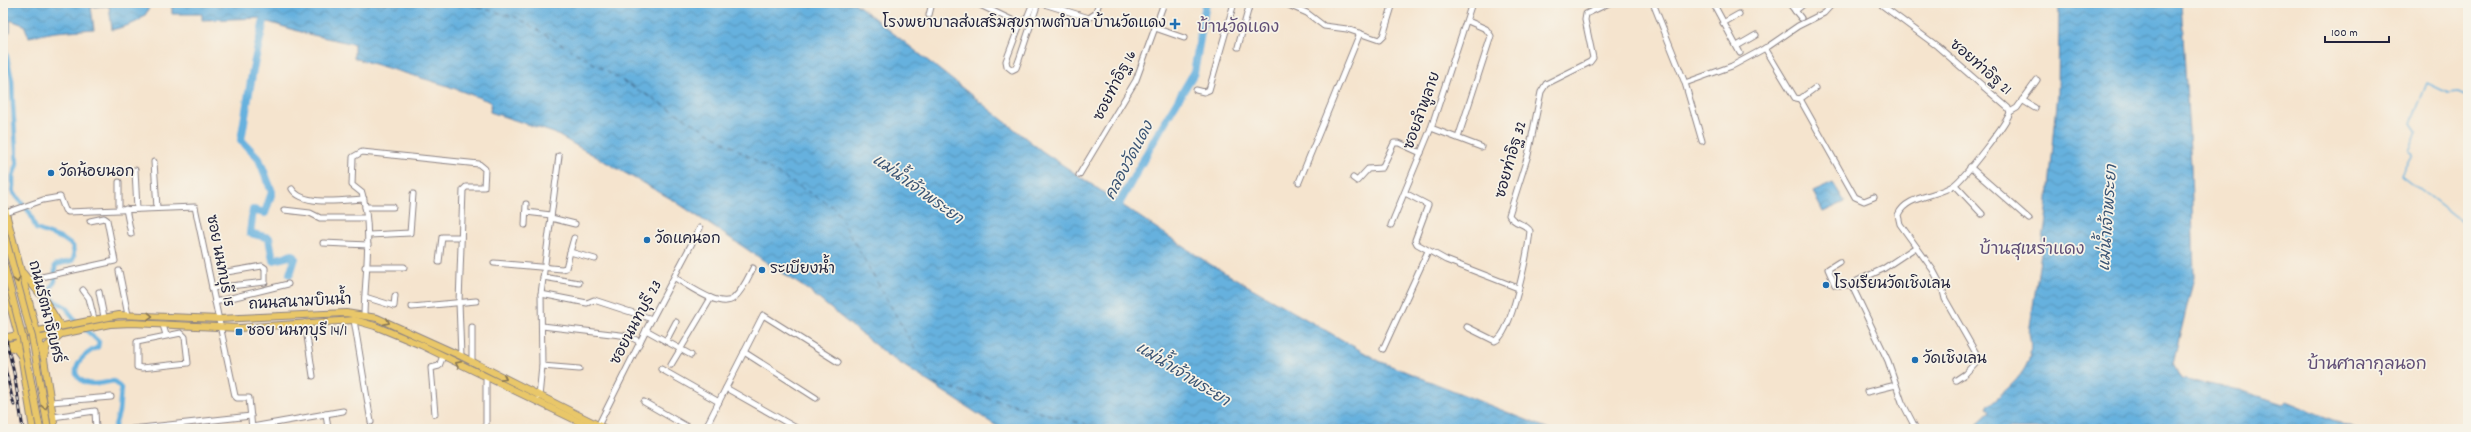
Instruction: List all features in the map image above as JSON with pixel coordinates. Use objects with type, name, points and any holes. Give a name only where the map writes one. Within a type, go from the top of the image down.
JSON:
[{"type":"main road","name":"ถนนรัตนาธิเบศร์","points":[[3,202],[44,359],[55,429]]},
{"type":"main road","name":"ถนนรัตนาธิเบศร์","points":[[3,229],[32,337],[48,429]]},
{"type":"main road","name":"ถนนรัตนาธิเบศร์","points":[[3,260],[23,339],[40,429]]},
{"type":"main road","points":[[22,272],[60,326]]},
{"type":"main road","name":"ถนนรัตนาธิเบศร์","points":[[3,280],[20,342],[33,429]]},
{"type":"main road","name":"ถนนสนามบินน้ำ","points":[[4,338],[104,317],[128,315],[219,319],[335,313],[364,314],[377,318],[461,356],[539,396],[596,428]]},
{"type":"main road","points":[[4,338],[13,330],[14,318]]},
{"type":"main road","name":"ถนนสนามบินน้ำ","points":[[4,346],[88,328],[132,323],[221,328],[354,320],[375,326],[443,356],[486,378],[596,428],[606,429]]},
{"type":"main road","points":[[44,359],[48,346],[61,334]]},
{"type":"main road","points":[[4,346],[16,349],[23,358]]},
{"type":"street","points":[[928,15],[932,3]]},
{"type":"street","points":[[976,3],[1020,24]]},
{"type":"street","points":[[1033,3],[1026,20],[1020,24],[1006,61],[1007,66],[1012,70],[1016,68],[1038,3]]},
{"type":"street","points":[[1041,3],[1089,18],[1095,14],[1099,3]]},
{"type":"street","name":"ซอยท่าอิฐ 16","points":[[1080,175],[1136,80],[1164,3]]},
{"type":"street","points":[[1196,90],[1204,92],[1209,90],[1234,3]]},
{"type":"street","points":[[1238,47],[1250,3]]},
{"type":"street","points":[[1284,3],[1290,4],[1324,26],[1381,39],[1393,3]]},
{"type":"street","name":"ซอยลำพูลาย","points":[[1391,225],[1431,128],[1468,21],[1472,3]]},
{"type":"street","name":"ซอยท่าอิฐ 32","points":[[1467,328],[1493,341],[1499,339],[1506,328],[1518,288],[1530,231],[1529,228],[1512,220],[1509,215],[1528,155],[1541,92],[1546,84],[1590,62],[1593,58],[1585,20],[1586,14],[1609,3]]},
{"type":"street","points":[[1653,3],[1685,83],[1702,141]]},
{"type":"street","points":[[1713,3],[1740,53]]},
{"type":"street","points":[[1789,3],[1801,18]]},
{"type":"street","points":[[1795,11],[1804,3]]},
{"type":"street","points":[[1685,83],[1732,66],[1798,26],[1824,13],[1833,3]]},
{"type":"street","name":"ซอยท่าอิฐ 21","points":[[1879,3],[1937,46],[2008,108],[2010,112],[1989,145],[1955,185],[1912,201],[1899,212],[1898,218],[1900,224],[1940,283],[1945,299],[1977,355],[1977,361],[1965,374],[1956,380]]},
{"type":"street","points":[[1723,23],[1739,14]]},
{"type":"street","points":[[1458,138],[1491,36],[1486,29],[1468,21]]},
{"type":"street","points":[[1155,28],[1184,38]]},
{"type":"street","points":[[1299,182],[1360,34]]},
{"type":"street","points":[[1737,46],[1756,35]]},
{"type":"street","points":[[1764,48],[1795,98],[1800,99],[1855,197],[1864,202],[1874,197]]},
{"type":"street","points":[[2010,112],[2017,108],[2037,80]]},
{"type":"street","points":[[1800,99],[1815,88]]},
{"type":"street","points":[[2022,100],[2035,108]]},
{"type":"street","points":[[1431,128],[1481,147]]},
{"type":"street","points":[[1353,178],[1357,180],[1368,169],[1382,168],[1394,143],[1399,143],[1421,153]]},
{"type":"street","points":[[364,314],[365,267],[369,235],[364,199],[360,191],[352,185],[353,157],[362,152],[479,164],[484,169],[484,187],[463,188],[459,302],[461,356]]},
{"type":"street","points":[[539,396],[542,366],[543,277],[559,156]]},
{"type":"street","points":[[6,213],[32,204],[60,197],[65,210],[68,212],[157,208],[154,162]]},
{"type":"street","points":[[1970,167],[2029,219]]},
{"type":"street","points":[[135,170],[137,209]]},
{"type":"street","points":[[119,182],[119,209]]},
{"type":"street","points":[[1955,185],[1982,214]]},
{"type":"street","points":[[292,189],[295,194],[304,198],[324,201],[364,199]]},
{"type":"street","points":[[1405,193],[1428,205],[1415,240],[1417,244],[1428,251],[1491,279],[1518,288]]},
{"type":"street","points":[[369,235],[410,233],[413,194]]},
{"type":"street","points":[[525,225],[526,204]]},
{"type":"street","name":"ซอย นนทบุรี 15","points":[[157,208],[195,207],[221,328]]},
{"type":"street","points":[[365,207],[393,208]]},
{"type":"street","points":[[126,209],[131,234]]},
{"type":"street","points":[[284,210],[310,213],[320,218],[366,218]]},
{"type":"street","points":[[526,212],[575,224]]},
{"type":"street","points":[[28,280],[56,272],[115,261],[106,218],[90,221]]},
{"type":"street","name":"ซอยนนทบุรี 23","points":[[596,428],[700,228]]},
{"type":"street","points":[[439,262],[442,237],[462,237]]},
{"type":"street","points":[[494,262],[564,269],[574,238]]},
{"type":"street","points":[[323,243],[368,245]]},
{"type":"street","points":[[1839,262],[1828,269],[1835,285],[1853,285],[1885,268],[1916,247]]},
{"type":"street","points":[[1382,349],[1428,251]]},
{"type":"street","points":[[570,252],[595,259]]},
{"type":"street","points":[[212,288],[222,287],[265,282],[265,268],[262,266],[221,273],[222,287]]},
{"type":"street","points":[[365,267],[404,267]]},
{"type":"street","points":[[675,278],[711,298],[726,302],[734,298],[754,268]]},
{"type":"street","points":[[119,271],[128,315]]},
{"type":"street","points":[[543,277],[579,283]]},
{"type":"street","points":[[215,302],[288,284]]},
{"type":"street","points":[[1853,285],[1854,292],[1888,361],[1910,420],[1916,429]]},
{"type":"street","points":[[84,290],[89,298],[94,319]]},
{"type":"street","points":[[99,292],[104,317]]},
{"type":"street","points":[[542,294],[587,303],[594,300],[652,319]]},
{"type":"street","points":[[365,297],[394,306],[395,296]]},
{"type":"street","points":[[671,365],[679,349],[711,298]]},
{"type":"street","points":[[412,307],[476,301]]},
{"type":"street","points":[[705,429],[763,315],[838,362]]},
{"type":"street","points":[[354,320],[371,422]]},
{"type":"street","points":[[666,341],[676,322]]},
{"type":"street","points":[[305,323],[313,376]]},
{"type":"street","points":[[163,325],[166,335]]},
{"type":"street","points":[[542,326],[629,336],[640,342]]},
{"type":"street","points":[[472,327],[472,362]]},
{"type":"street","points":[[221,328],[235,396],[237,398],[249,398],[252,428],[343,412]]},
{"type":"street","points":[[646,330],[691,355]]},
{"type":"street","points":[[183,334],[188,363],[142,368],[137,367],[137,342],[166,335],[183,334]]},
{"type":"street","points":[[744,352],[816,398]]},
{"type":"street","points":[[435,414],[431,368],[439,366],[443,356]]},
{"type":"street","points":[[542,366],[579,369]]},
{"type":"street","points":[[661,369],[719,402]]},
{"type":"street","points":[[486,378],[486,429]]},
{"type":"street","points":[[1867,392],[1896,385]]},
{"type":"street","points":[[726,388],[798,429]]},
{"type":"street","points":[[51,402],[111,396]]},
{"type":"street","points":[[644,402],[691,429]]},
{"type":"street","points":[[54,417],[95,412],[96,429]]},
{"type":"street","points":[[326,414],[328,429]]},
{"type":"street","points":[[132,429],[251,416]]},
{"type":"street","points":[[708,423],[718,429]]},
{"type":"water","points":[[3,3],[150,3],[145,15],[130,25],[112,30],[109,6],[91,7],[94,29],[55,32],[29,37],[24,25],[10,20],[10,32],[3,34]]},
{"type":"water","name":"แม่น้ำเจ้าพระยา","points":[[165,3],[855,3],[1042,151],[1208,263],[1379,361],[1549,429],[1001,429],[886,354],[808,290],[673,200],[554,133],[490,112],[491,102],[445,85],[354,58],[354,44],[308,34],[261,20],[262,18],[202,20],[202,14],[172,14],[172,7]]},
{"type":"water","name":"แม่น้ำเจ้าพระยา","points":[[2059,3],[2181,3],[2191,166],[2194,277],[2173,364],[2181,379],[2240,390],[2283,404],[2286,401],[2355,429],[1971,429],[1990,412],[1987,407],[2020,375],[2026,366],[2029,357],[2031,346],[2029,333],[2046,220],[2058,93]]},
{"type":"water","points":[[1833,183],[1845,202],[1823,212],[1813,192]]},
{"type":"waterway","points":[[268,3],[253,69],[241,140],[259,159],[272,192],[265,213],[253,210],[250,233],[269,238],[273,260],[293,255],[295,258],[290,274]]},
{"type":"waterway","name":"คลองวัดแดง","points":[[1118,213],[1120,202],[1157,135],[1194,73],[1206,3]]},
{"type":"waterway","points":[[3,39],[12,80],[17,164],[13,176],[13,192],[30,213],[36,229],[63,239],[73,246],[74,257],[72,261],[55,265],[55,281],[47,295],[66,307],[73,318],[99,342],[98,347],[86,354],[80,361],[76,369],[76,374],[84,382],[98,384],[114,381],[121,388],[119,412],[114,429]]},
{"type":"waterway","points":[[2468,96],[2459,92],[2448,93],[2427,83],[2411,123],[2417,132],[2409,150],[2412,154],[2401,175],[2468,227]]},
{"type":"ferry route","points":[[461,3],[516,17],[835,208],[935,384],[1104,429]]},
{"type":"railway","points":[[3,327],[14,373],[23,429]]},
{"type":"railway","points":[[3,360],[14,405]]},
{"type":"place","name":"โรงพยาบาลส่งเสริมสุขภาพตำบล บ้านวัดแดง","points":[[1175,24]]},
{"type":"place","name":"วัดน้อยนอก","points":[[51,173]]},
{"type":"place","name":"วัดแคนอก","points":[[647,240]]},
{"type":"place","name":"ระเบียงน้ำ","points":[[762,270]]},
{"type":"place","name":"โรงเรียนวัดเชิงเลน","points":[[1826,285]]},
{"type":"place","name":"ซอย นนทบุรี 14/1","points":[[239,332]]},
{"type":"place","name":"วัดเชิงเลน","points":[[1915,360]]},
{"type":"district","name":"บ้านวัดแดง","points":[[1238,29]]},
{"type":"district","name":"บ้านสุเหร่าแดง","points":[[2032,251]]},
{"type":"district","name":"บ้านศาลากุลนอก","points":[[2367,366]]}]
